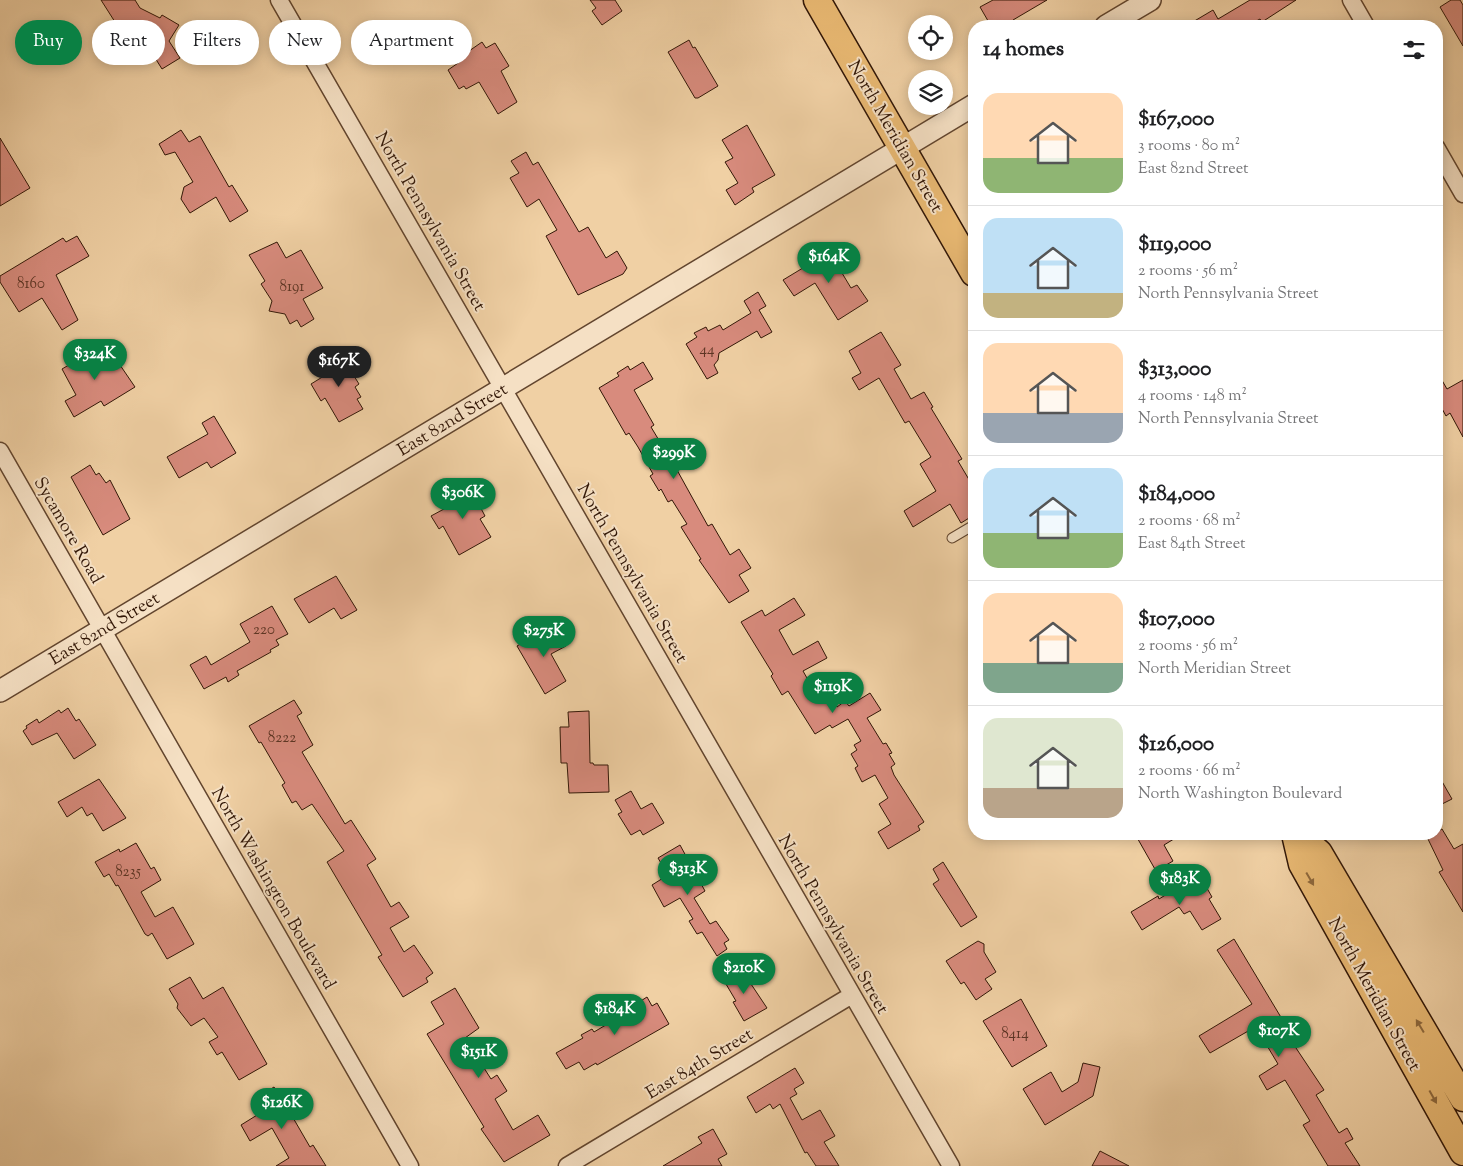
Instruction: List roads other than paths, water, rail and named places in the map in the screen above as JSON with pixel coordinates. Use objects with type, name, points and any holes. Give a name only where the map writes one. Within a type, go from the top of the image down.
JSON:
[{"type":"main road","name":"North Meridian Street","points":[[817,0],[968,262]]},
{"type":"main road","name":"North Meridian Street","points":[[1297,840],[1302,864],[1463,1152]]},
{"type":"main road","name":"North Meridian Street","points":[[1303,840],[1319,853],[1463,1098]]},
{"type":"street","name":"North Pennsylvania Street","points":[[279,0],[951,1166]]},
{"type":"street","points":[[1116,20],[1150,0]]},
{"type":"street","points":[[1351,0],[1363,20]]},
{"type":"street","name":"East 82nd Street","points":[[0,691],[968,110]]},
{"type":"street","points":[[1443,159],[1463,194]]},
{"type":"street","name":"Sycamore Road","points":[[0,451],[103,629]]},
{"type":"street","name":"North Washington Boulevard","points":[[103,629],[410,1166]]},
{"type":"street","name":"East 84th Street","points":[[567,1166],[852,995]]},
{"type":"lane","points":[[952,538],[968,529]]}]
